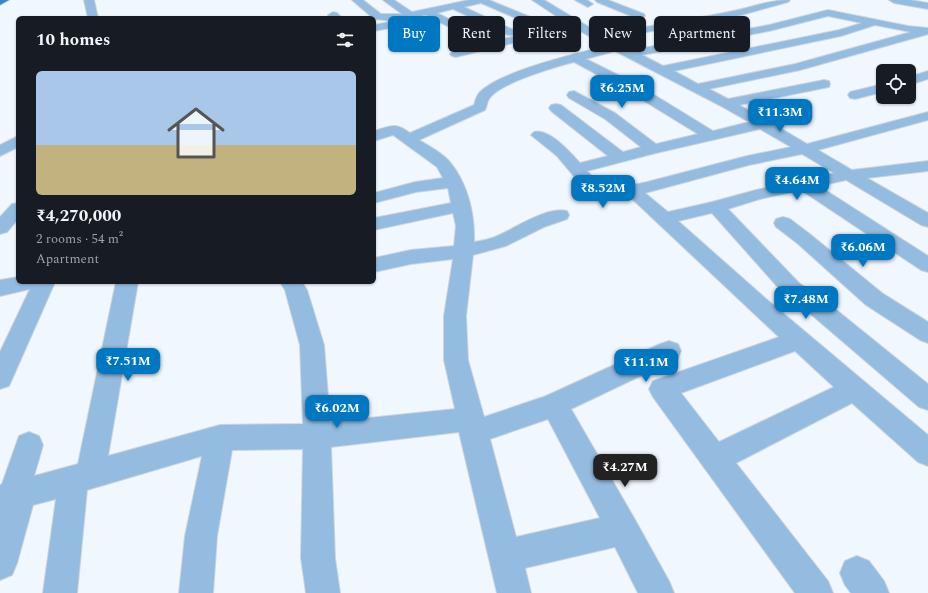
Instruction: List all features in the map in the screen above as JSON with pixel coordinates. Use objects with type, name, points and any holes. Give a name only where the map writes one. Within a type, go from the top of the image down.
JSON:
[{"type":"main road","points":[[0,2],[4,0]]},
{"type":"street","points":[[89,0],[93,16]]},
{"type":"street","points":[[357,0],[378,17],[388,18]]},
{"type":"street","points":[[388,0],[410,15]]},
{"type":"street","points":[[426,0],[440,9]]},
{"type":"street","points":[[405,16],[482,0],[519,16]]},
{"type":"street","points":[[537,0],[562,16]]},
{"type":"street","points":[[600,0],[640,16],[652,14]]},
{"type":"street","points":[[646,29],[734,14],[785,0]]},
{"type":"street","points":[[894,0],[928,6]]},
{"type":"street","points":[[828,13],[837,4]]},
{"type":"street","points":[[454,6],[512,33]]},
{"type":"street","points":[[426,11],[448,22]]},
{"type":"street","points":[[663,70],[841,33],[871,22],[877,11]]},
{"type":"street","points":[[631,54],[769,28],[828,13],[871,22],[928,31]]},
{"type":"street","points":[[376,28],[388,26]]},
{"type":"street","points":[[697,88],[796,67],[928,31]]},
{"type":"street","points":[[456,54],[513,41]]},
{"type":"street","points":[[408,139],[480,107],[484,96],[502,83],[575,58],[597,52]]},
{"type":"street","points":[[627,52],[726,103],[928,221]]},
{"type":"street","points":[[575,58],[633,88],[711,136]]},
{"type":"street","points":[[551,66],[563,74]]},
{"type":"street","points":[[916,79],[928,75]]},
{"type":"street","points":[[916,81],[928,84]]},
{"type":"street","points":[[726,103],[824,84]]},
{"type":"street","points":[[856,96],[876,90]]},
{"type":"street","points":[[574,95],[610,116],[653,149]]},
{"type":"street","points":[[556,108],[620,157]]},
{"type":"street","points":[[539,135],[562,153],[594,189],[600,193],[610,195],[747,161],[805,149],[928,116]]},
{"type":"street","points":[[576,169],[653,149],[792,117]]},
{"type":"street","points":[[376,135],[395,129],[443,164],[454,182],[465,226],[464,250],[455,316],[456,360],[514,593]]},
{"type":"street","points":[[0,152],[16,142]]},
{"type":"street","points":[[0,152],[16,150]]},
{"type":"street","points":[[542,159],[562,153]]},
{"type":"street","points":[[663,219],[716,207],[756,194],[848,175],[928,166]]},
{"type":"street","points":[[376,197],[415,187],[454,182]]},
{"type":"street","points":[[803,184],[928,265]]},
{"type":"street","points":[[632,190],[798,340],[928,453]]},
{"type":"street","points":[[376,224],[461,206]]},
{"type":"street","points":[[0,208],[16,207]]},
{"type":"street","points":[[716,207],[791,288],[821,310],[928,399]]},
{"type":"street","points":[[0,228],[16,209]]},
{"type":"street","points":[[376,265],[411,257],[464,250],[499,242],[537,223],[560,215]]},
{"type":"street","points":[[782,223],[804,239],[874,299],[928,334]]},
{"type":"street","points":[[0,288],[19,284]]},
{"type":"street","points":[[0,379],[43,284]]},
{"type":"street","points":[[60,593],[82,478],[127,284]]},
{"type":"street","points":[[295,284],[312,345],[317,436],[318,558],[323,593]]},
{"type":"street","points":[[798,340],[662,389],[816,593]]},
{"type":"street","points":[[11,497],[220,438],[317,436],[472,426],[554,405],[661,355],[671,386]]},
{"type":"street","points":[[715,459],[855,389]]},
{"type":"street","points":[[554,405],[623,529],[656,593]]},
{"type":"street","points":[[196,593],[201,536],[220,438]]},
{"type":"street","points":[[0,563],[11,497],[29,445]]},
{"type":"street","points":[[505,556],[623,529]]}]
